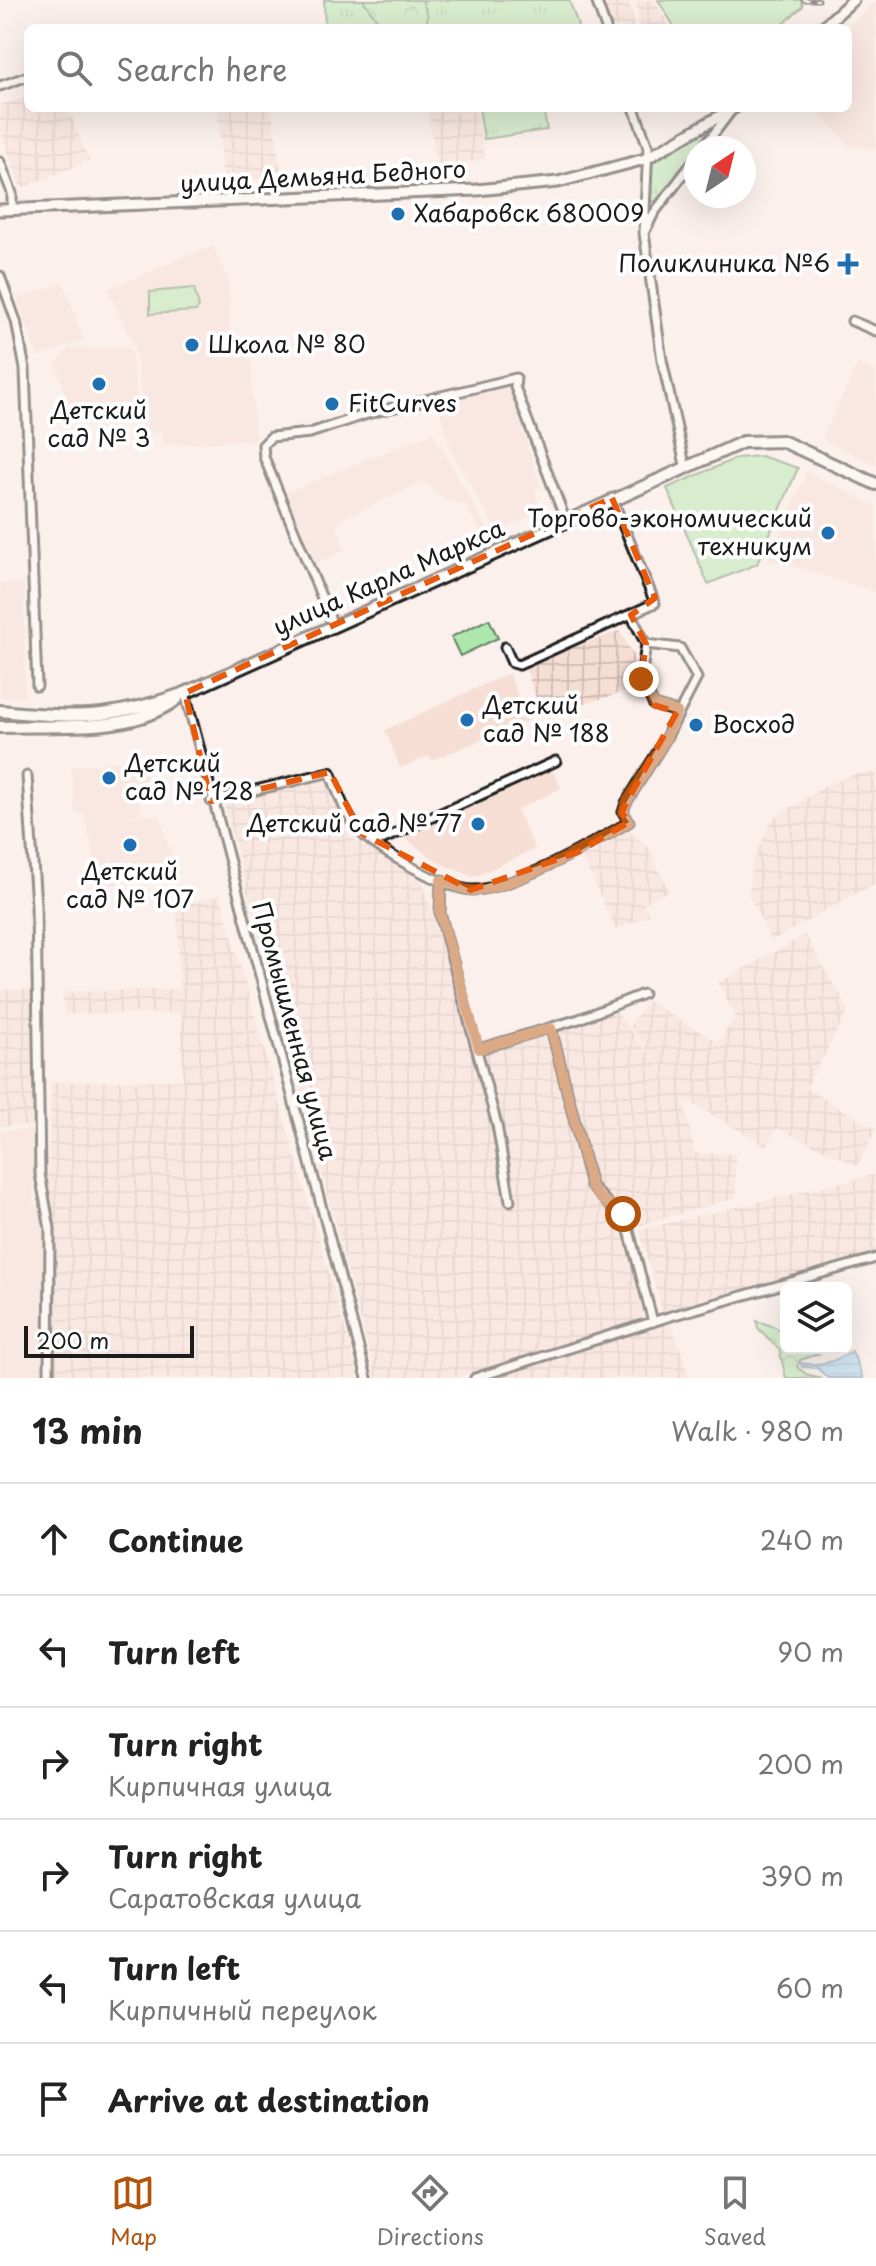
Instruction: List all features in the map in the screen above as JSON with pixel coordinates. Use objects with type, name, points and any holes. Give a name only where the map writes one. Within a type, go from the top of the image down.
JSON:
[{"type":"highway","name":"улица Карла Маркса","points":[[0,711],[100,716],[124,713],[185,693],[685,465],[743,442],[782,441],[876,484]]},
{"type":"highway","name":"улица Карла Маркса","points":[[47,724],[125,721],[166,708],[185,693]]},
{"type":"highway","points":[[0,720],[47,724]]},
{"type":"highway","points":[[0,727],[47,724]]},
{"type":"main road","points":[[826,24],[853,0]]},
{"type":"main road","name":"улица Демьяна Бедного","points":[[0,210],[477,190],[558,182],[645,159],[728,112]]},
{"type":"street","points":[[596,0],[605,24]]},
{"type":"street","points":[[0,86],[24,77]]},
{"type":"street","points":[[635,112],[648,147],[645,159],[644,233],[662,360],[685,465]]},
{"type":"street","points":[[712,136],[731,112]]},
{"type":"street","points":[[0,162],[12,193],[12,210]]},
{"type":"street","points":[[644,233],[654,213],[684,174]]},
{"type":"street","points":[[0,276],[16,321],[25,369],[30,579],[37,686]]},
{"type":"street","points":[[852,321],[876,331]]},
{"type":"street","points":[[333,625],[264,457],[263,445],[271,437],[310,433],[367,414],[516,378],[515,387],[565,519]]},
{"type":"street","points":[[505,647],[512,663],[519,665],[655,603],[612,498]]},
{"type":"street","points":[[631,615],[646,644],[641,679],[654,705],[677,712]]},
{"type":"street","points":[[211,801],[330,772],[352,821],[375,843],[441,880],[471,890],[491,888],[578,852],[629,822],[623,812],[626,803],[665,740],[697,678],[680,648],[646,644]]},
{"type":"street","name":"Промышленная улица","points":[[185,693],[211,801],[367,1378]]},
{"type":"street","points":[[375,843],[556,761]]},
{"type":"street","points":[[27,776],[37,935],[40,1174],[50,1229],[49,1378]]},
{"type":"street","points":[[441,880],[440,913],[479,1049],[497,1125],[510,1201]]},
{"type":"street","points":[[479,1049],[551,1028],[643,994]]},
{"type":"street","points":[[551,1028],[591,1186],[600,1198],[623,1214],[653,1322]]},
{"type":"street","points":[[475,1378],[653,1322],[876,1258]]},
{"type":"highlighted area","points":[[612,498],[655,598],[631,615],[646,644],[641,679],[654,705],[677,712],[626,803],[622,813],[629,822],[578,852],[471,890],[361,833],[330,772],[211,801],[185,693]]},
{"type":"shaded area","points":[[602,0],[629,0],[633,24],[611,24]]},
{"type":"shaded area","points":[[637,0],[654,0],[668,24],[639,24]]},
{"type":"shaded area","points":[[876,0],[876,149],[850,147],[819,112],[852,112],[851,24]]},
{"type":"shaded area","points":[[24,97],[24,112],[70,112],[89,161],[21,188],[0,130],[0,105]]},
{"type":"shaded area","points":[[218,112],[272,112],[282,177],[223,182]]},
{"type":"shaded area","points":[[428,112],[477,112],[486,160],[437,166]]},
{"type":"shaded area","name":"Школа № 80","points":[[213,245],[229,283],[231,343],[250,343],[255,440],[163,445],[162,433],[147,434],[134,346],[107,289]]},
{"type":"shaded area","points":[[63,282],[84,340],[38,357],[17,299]]},
{"type":"shaded area","name":"Детский сад № 3","points":[[69,348],[131,348],[138,404],[69,407],[56,363]]},
{"type":"shaded area","points":[[858,363],[876,372],[876,465],[822,439]]},
{"type":"shaded area","points":[[509,385],[540,486],[535,491],[541,510],[497,533],[451,451],[438,405]]},
{"type":"shaded area","points":[[433,432],[494,541],[487,544],[465,505],[445,499],[423,482],[340,520],[337,528],[346,550],[316,564],[287,492]]},
{"type":"shaded area","name":"Торгово-экономический техникум","points":[[807,472],[876,506],[876,592],[768,559]]},
{"type":"shaded area","points":[[0,583],[24,584],[25,697],[0,698]]},
{"type":"shaded area","points":[[619,631],[633,655],[638,688],[542,716],[525,666]]},
{"type":"shaded area","name":"Детский сад № 188","points":[[509,673],[528,721],[432,760],[429,756],[400,768],[385,730]]},
{"type":"shaded area","points":[[143,758],[148,789],[141,792],[141,814],[113,814],[160,816],[175,867],[101,888],[84,814],[75,813],[71,767]]},
{"type":"shaded area","name":"Детский сад № 77","points":[[551,767],[561,788],[517,810],[535,849],[474,877],[438,862],[404,838]]},
{"type":"shaded area","points":[[859,773],[876,773],[876,883],[771,941],[749,896],[751,866],[772,819],[830,783]]},
{"type":"shaded area","points":[[328,778],[352,838],[422,880],[476,1054],[615,1010],[667,1076],[630,1026],[647,1001],[718,1042],[736,1017],[718,983],[805,935],[849,1010],[806,1088],[876,1129],[858,1166],[777,1128],[766,1146],[683,1098],[695,1153],[735,1154],[736,1198],[623,1230],[645,1321],[454,1378],[376,1378],[224,803]]},
{"type":"shaded area","points":[[624,828],[648,846],[669,891],[644,903],[649,915],[616,930],[581,854]]},
{"type":"shaded area","points":[[220,895],[359,1378],[41,1378],[51,1082],[183,1080],[181,1013],[64,1014],[63,992],[180,989],[177,907]]},
{"type":"shaded area","points":[[0,990],[34,990],[34,1126],[0,1126]]},
{"type":"shaded area","points":[[0,1130],[34,1130],[34,1201],[46,1225],[43,1378],[0,1378]]},
{"type":"shaded area","points":[[873,1175],[876,1178],[876,1251],[663,1314],[639,1230]]},
{"type":"shaded area","points":[[670,1320],[690,1378],[480,1378]]},
{"type":"green space","points":[[324,0],[569,0],[578,24],[325,24]]},
{"type":"green space","points":[[363,0],[422,0],[428,16],[426,24],[380,24]]},
{"type":"green space","points":[[658,0],[801,0],[803,6],[783,24],[673,24]]},
{"type":"green space","points":[[480,112],[547,112],[544,113],[547,130],[484,139]]},
{"type":"green space","points":[[684,144],[684,166],[656,201],[651,202],[649,167]]},
{"type":"green space","points":[[194,288],[199,307],[196,311],[150,314],[150,292]]},
{"type":"green space","points":[[761,456],[798,468],[757,564],[708,584],[667,488],[737,458]]},
{"type":"green space","points":[[489,619],[498,638],[460,656],[451,637]]},
{"type":"green space","points":[[757,1321],[780,1331],[780,1353],[779,1349],[758,1328]]},
{"type":"green space","points":[[780,1354],[819,1354],[800,1360],[797,1367],[806,1374],[821,1378],[786,1378]]},
{"type":"water","points":[[852,1351],[863,1378],[828,1378],[817,1368],[802,1367],[801,1363],[816,1364],[852,1354]]},
{"type":"railway","points":[[803,0],[819,0]]},
{"type":"place","name":"Хабаровск 680009","points":[[398,214]]},
{"type":"place","name":"Поликлиника №6","points":[[848,264]]},
{"type":"place","name":"Школа № 80","points":[[192,345]]},
{"type":"place","name":"Детский сад № 3","points":[[99,384]]},
{"type":"place","name":"FitCurves","points":[[332,404]]},
{"type":"place","name":"Торгово-экономический техникум","points":[[828,533]]},
{"type":"place","name":"Детский сад № 188","points":[[467,720]]},
{"type":"place","name":"Восход","points":[[696,725]]},
{"type":"place","name":"Детский сад № 128","points":[[109,778]]},
{"type":"place","name":"Детский сад № 77","points":[[478,824]]},
{"type":"place","name":"Детский сад № 107","points":[[130,845]]},
{"type":"route","points":[[623,1214],[600,1198],[591,1186],[551,1028],[479,1049],[440,913],[441,880],[471,890],[491,888],[578,852],[629,822],[623,808],[665,740],[677,712],[661,710],[654,705],[641,679]]}]
